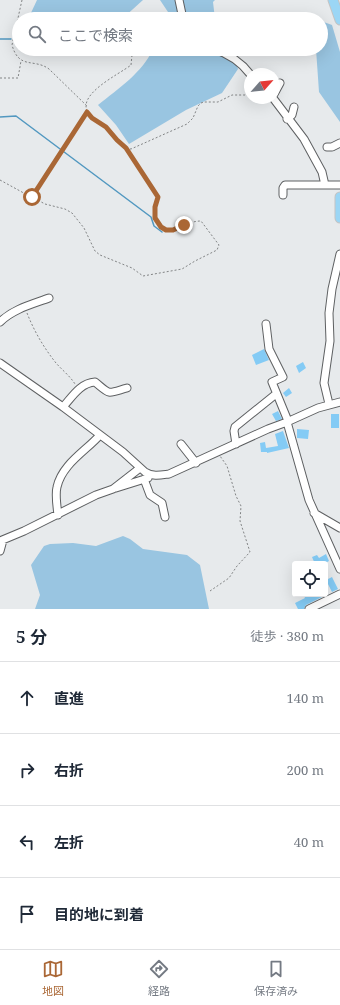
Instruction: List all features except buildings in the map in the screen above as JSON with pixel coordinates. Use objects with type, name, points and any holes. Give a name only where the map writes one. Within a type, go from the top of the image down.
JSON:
[{"type":"main road","points":[[333,0],[339,14]]},
{"type":"main road","points":[[340,197],[340,218]]},
{"type":"street","points":[[179,0],[182,12]]},
{"type":"street","points":[[230,56],[245,68]]},
{"type":"street","points":[[277,104],[304,140],[322,172],[325,185]]},
{"type":"street","points":[[288,119],[292,115],[294,107]]},
{"type":"street","points":[[327,147],[332,147],[340,143]]},
{"type":"street","points":[[283,195],[283,188],[285,185],[340,186]]},
{"type":"street","points":[[329,404],[324,383],[330,341],[329,313],[332,289],[340,254]]},
{"type":"street","points":[[0,322],[25,306],[49,298]]},
{"type":"street","points":[[266,324],[268,349],[283,377],[272,382],[288,421],[305,487],[314,513],[340,569]]},
{"type":"street","points":[[0,363],[63,407],[123,452],[144,472],[154,476]]},
{"type":"street","points":[[63,407],[81,387],[95,382],[106,392],[110,393],[127,388]]},
{"type":"street","points":[[236,444],[234,431],[235,427],[276,394]]},
{"type":"street","points":[[0,551],[2,540],[58,515],[96,495],[154,476],[170,474],[268,429],[329,404],[340,402]]},
{"type":"street","points":[[58,515],[56,487],[60,478],[70,462],[87,449],[100,435]]},
{"type":"street","points":[[181,444],[196,463]]},
{"type":"street","points":[[113,489],[140,468]]},
{"type":"street","points":[[144,479],[150,495],[162,503],[165,517]]},
{"type":"street","points":[[314,513],[340,528]]},
{"type":"street","points":[[309,609],[340,594]]},
{"type":"path","points":[[19,12],[22,0]]},
{"type":"path","points":[[18,56],[21,60],[26,62],[43,65],[87,106]]},
{"type":"path","points":[[32,197],[87,112],[87,106],[93,92],[110,78],[130,65],[132,56]]},
{"type":"path","points":[[0,78],[18,78],[21,60]]},
{"type":"path","points":[[126,148],[131,149],[187,124],[193,118],[198,106],[204,102],[218,102],[232,95],[244,95]]},
{"type":"path","points":[[0,180],[45,204],[65,209],[72,213],[84,228],[95,251],[100,255],[132,268],[144,276],[182,269],[217,250],[219,245],[217,240],[201,221],[173,230],[166,230],[158,224],[154,214],[158,197],[126,148],[106,127],[92,118],[87,112]]},
{"type":"path","points":[[25,306],[31,322],[46,349],[57,364],[73,380],[78,390]]},
{"type":"path","points":[[210,590],[229,578],[237,566],[250,552],[240,521],[241,506],[226,466],[218,452]]},
{"type":"shaded area","points":[[37,0],[143,0],[130,12],[31,12]]},
{"type":"shaded area","points":[[160,0],[215,0],[213,2],[214,12],[168,12]]},
{"type":"shaded area","points":[[328,24],[332,25],[340,52],[340,122],[319,92],[316,56],[328,56]]},
{"type":"shaded area","points":[[234,56],[238,69],[222,93],[186,110],[129,144],[116,125],[98,105],[136,73],[149,57]]},
{"type":"shaded area","points":[[123,536],[130,539],[143,549],[187,555],[200,565],[209,609],[35,609],[40,595],[31,565],[44,546],[50,544],[73,543],[96,546]]},
{"type":"waterway","points":[[0,39],[11,39]]},
{"type":"waterway","points":[[0,117],[16,116],[151,217],[154,226],[162,232]]},
{"type":"route","points":[[32,197],[87,112],[92,118],[106,127],[126,148],[158,197],[154,214],[158,224],[166,230],[173,230],[184,225]]}]
